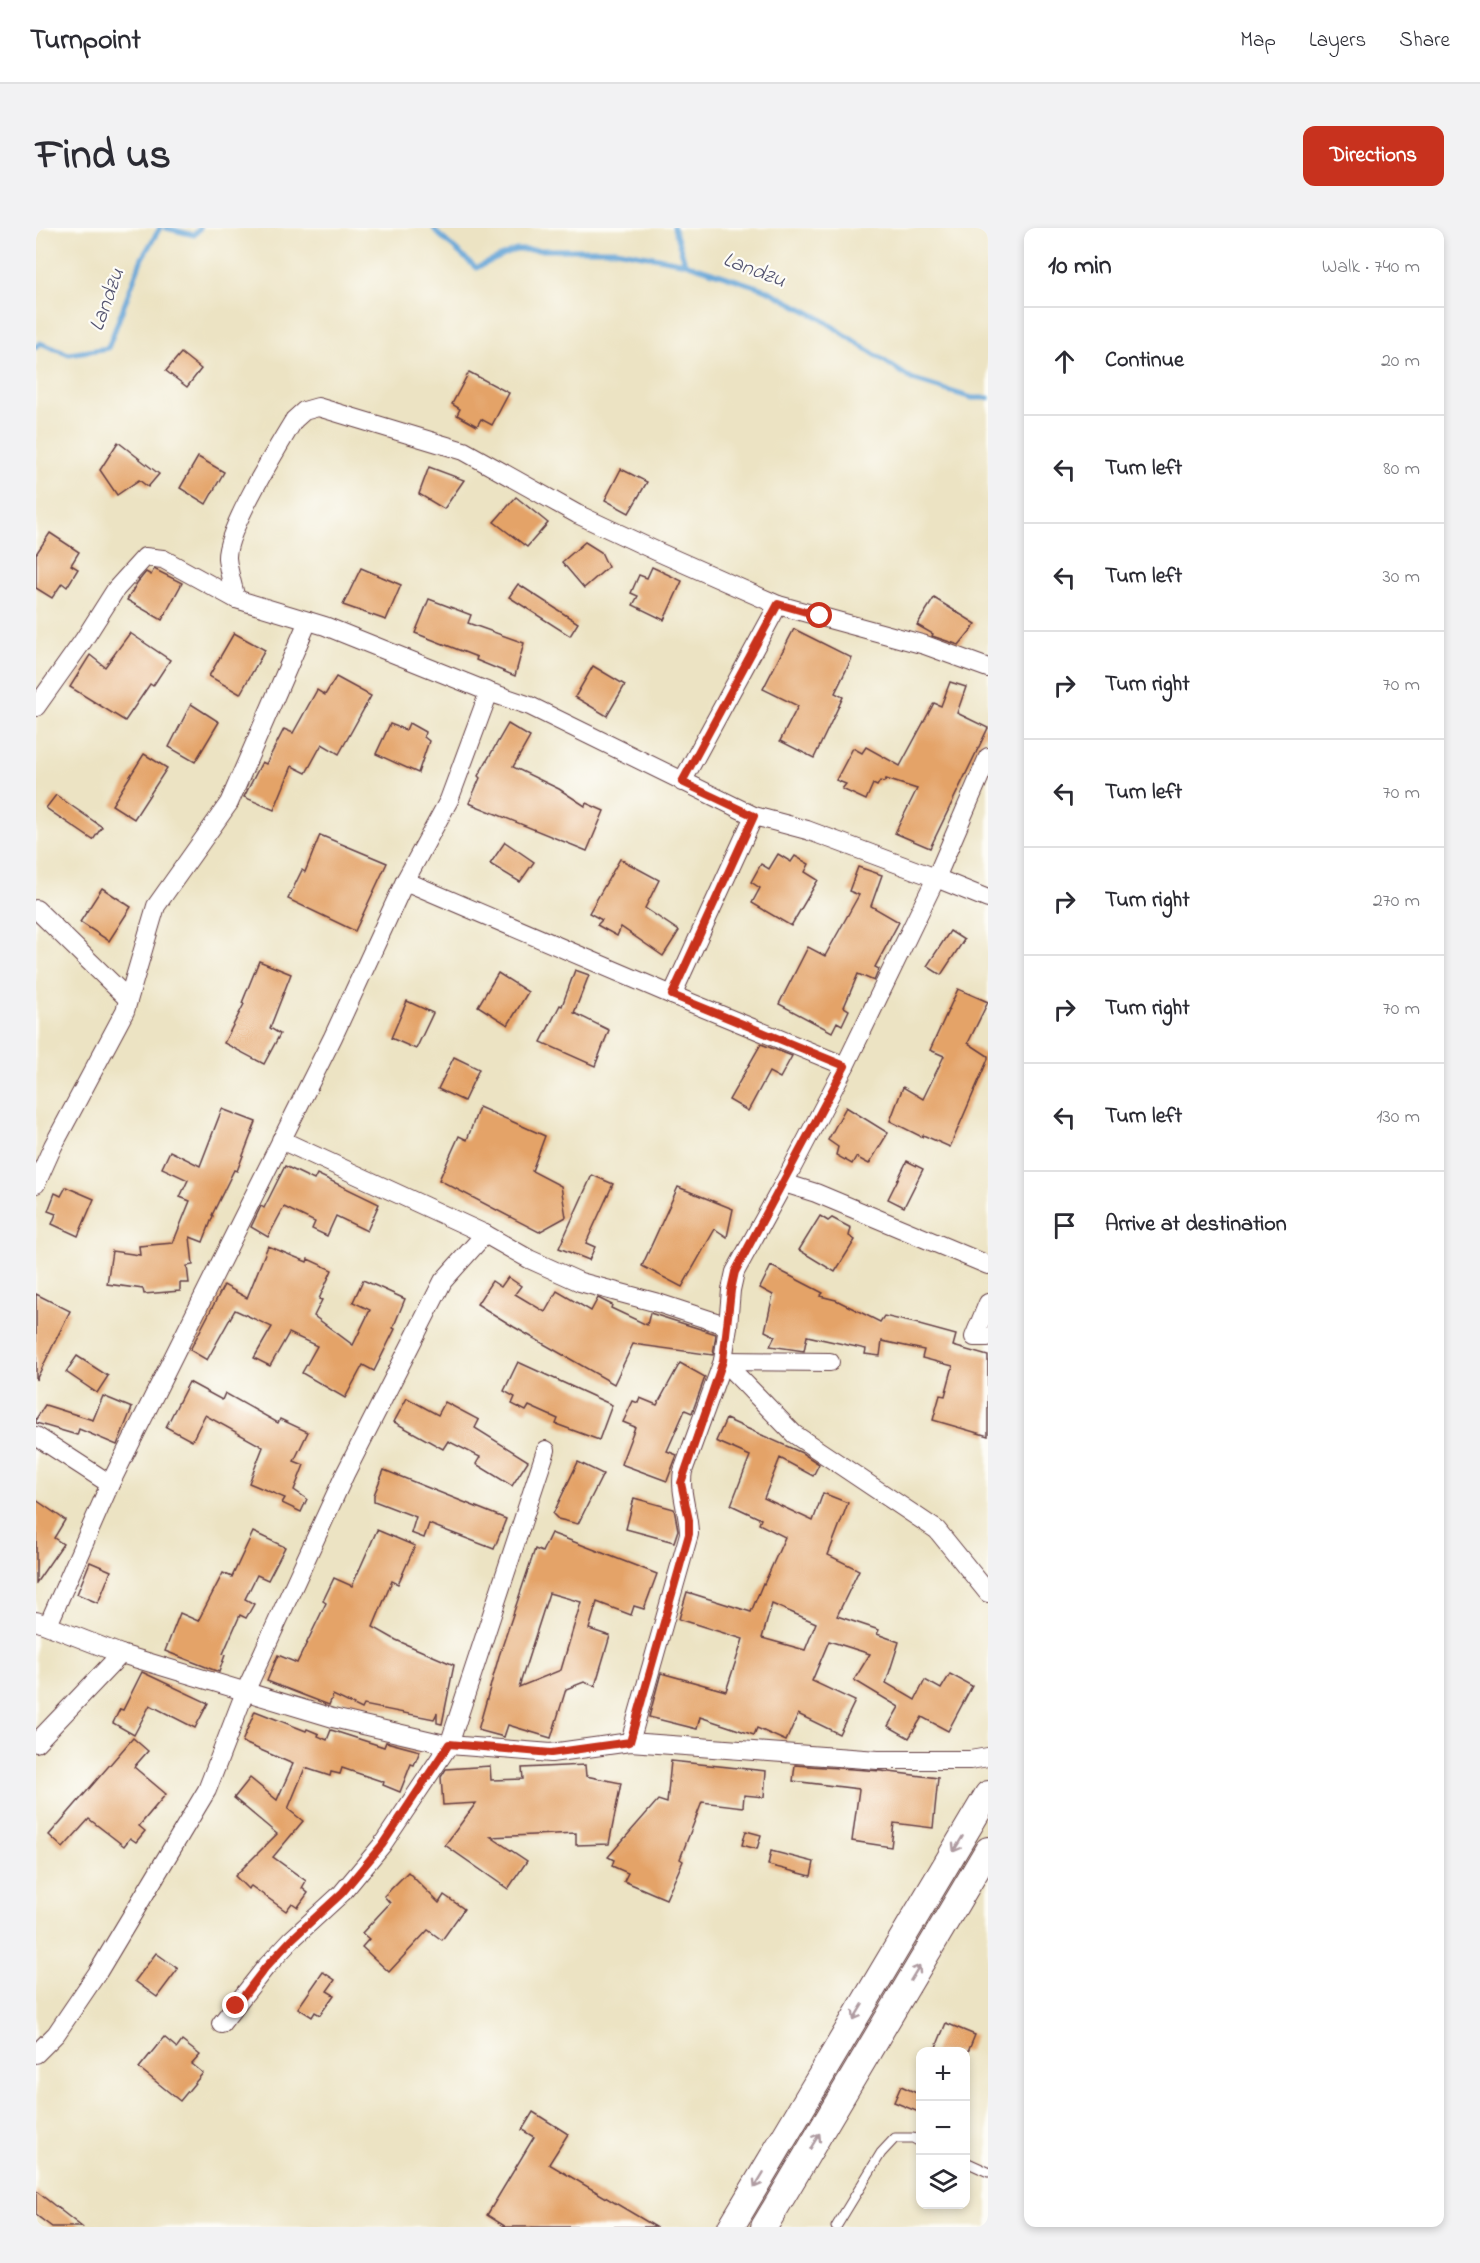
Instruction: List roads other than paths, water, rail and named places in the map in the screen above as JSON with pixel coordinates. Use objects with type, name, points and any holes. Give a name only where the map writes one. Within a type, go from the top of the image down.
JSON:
[{"type":"street","points":[[236,599],[227,558],[228,546],[253,491],[294,420],[304,411],[318,407],[464,451],[578,514],[778,604],[925,645],[988,668]]},
{"type":"street","points":[[36,707],[83,641],[116,589],[145,557],[164,559],[236,599],[308,621],[530,706],[754,816],[807,831],[988,899]]},
{"type":"street","points":[[682,782],[778,604]]},
{"type":"street","points":[[36,1184],[53,1146],[125,1011],[156,906],[229,802],[308,621]]},
{"type":"street","points":[[489,692],[450,800],[405,882],[333,1037],[42,1623],[121,1654],[245,1692],[333,1718],[449,1744],[551,1753],[630,1742],[878,1760],[970,1760],[988,1757]]},
{"type":"street","points":[[630,1742],[689,1534],[689,1520],[681,1483],[683,1471],[723,1361],[735,1272],[845,1066],[936,878],[988,757]]},
{"type":"street","points":[[672,995],[754,816]]},
{"type":"street","points":[[405,882],[845,1066]]},
{"type":"street","points":[[36,909],[128,999]]},
{"type":"street","points":[[281,1140],[485,1234],[529,1259],[580,1281],[728,1326]]},
{"type":"street","points":[[784,1183],[816,1193],[988,1265]]},
{"type":"street","points":[[36,2054],[56,2034],[98,1972],[207,1790],[245,1692],[345,1474],[443,1281],[485,1234]]},
{"type":"street","points":[[988,1303],[975,1337],[988,1337]]},
{"type":"street","points":[[723,1361],[831,1362]]},
{"type":"street","points":[[723,1361],[794,1434],[937,1530],[988,1593]]},
{"type":"street","points":[[36,1436],[110,1485]]},
{"type":"street","points":[[221,2024],[265,1968],[292,1939],[342,1893],[382,1845],[449,1744],[546,1450]]},
{"type":"street","points":[[36,1743],[121,1654]]},
{"type":"street","points":[[731,2227],[988,1794]]},
{"type":"street","points":[[764,2227],[988,1850]]},
{"type":"lane","points":[[836,2227],[881,2153],[895,2138],[916,2140]]},
{"type":"lane","points":[[970,2164],[988,2172]]},
{"type":"waterway","name":"Landzu","points":[[36,347],[40,343],[69,354],[108,348],[142,258],[160,228]]},
{"type":"waterway","name":"Landzu","points":[[166,228],[194,235],[200,228]]},
{"type":"waterway","name":"Landzu","points":[[434,228],[476,268],[516,250],[616,250],[685,263],[767,290],[820,318],[913,380],[972,398],[988,398]]},
{"type":"waterway","points":[[674,228],[685,263]]}]
